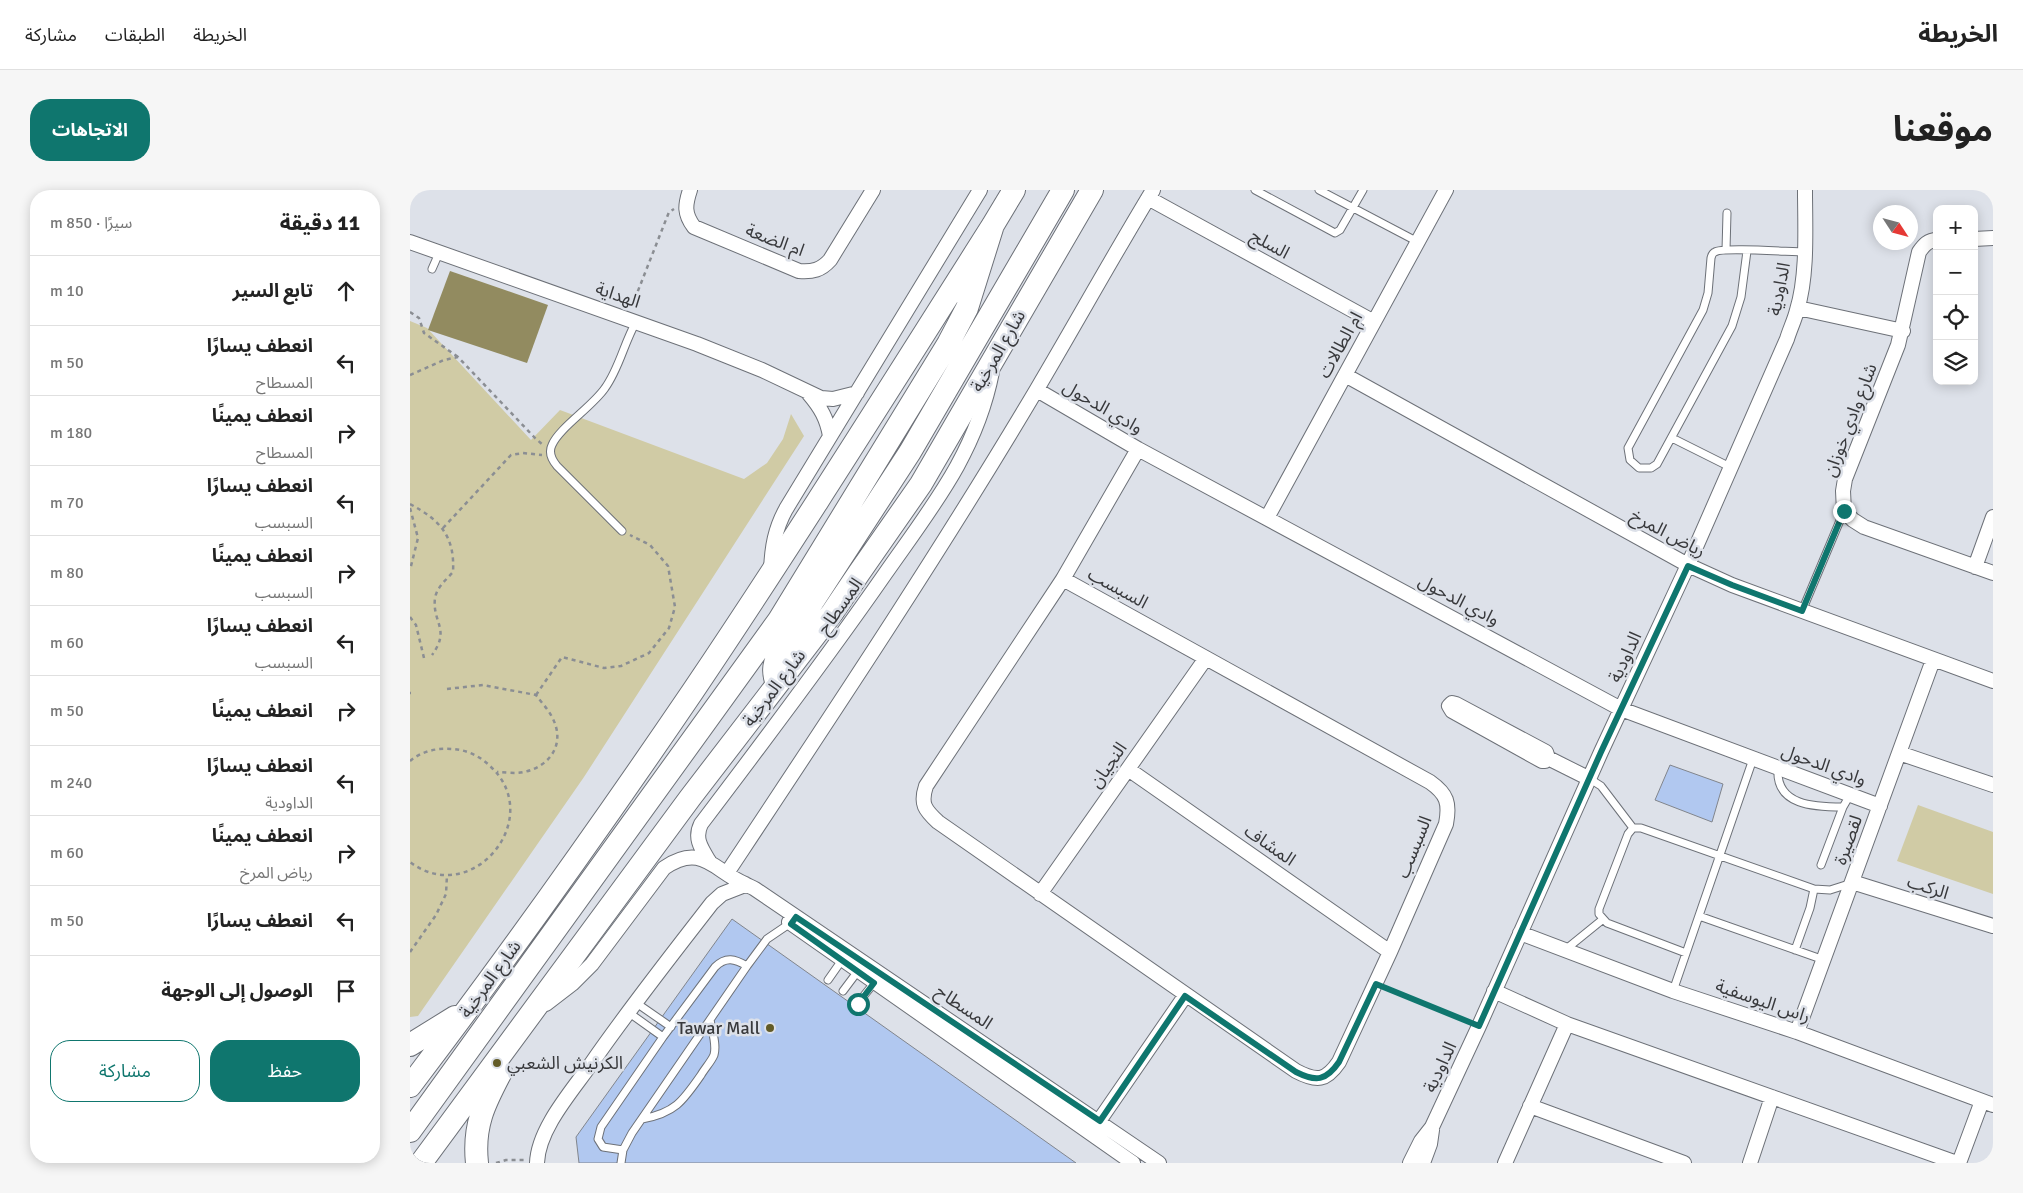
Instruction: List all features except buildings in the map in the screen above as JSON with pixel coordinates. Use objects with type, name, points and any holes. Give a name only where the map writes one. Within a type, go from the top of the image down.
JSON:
[{"type":"highway","name":"شارع المرخية","points":[[410,1086],[472,1005],[693,692],[771,573],[1014,190]]},
{"type":"highway","points":[[777,684],[774,675],[774,665],[778,655],[910,452],[1063,190]]},
{"type":"highway","points":[[1089,197],[1096,201],[1105,196],[1109,190]]},
{"type":"highway","name":"شارع المرخية","points":[[421,1163],[530,1014],[832,612],[921,484],[1089,197]]},
{"type":"highway","points":[[410,1131],[779,620],[948,344],[967,308],[993,225]]},
{"type":"highway","points":[[410,1045],[472,1005]]},
{"type":"highway","points":[[477,1163],[475,1146],[482,1108],[530,1014]]},
{"type":"street","name":"ام الضعة","points":[[688,196],[687,218],[694,227],[702,232],[799,271],[810,272],[822,268],[830,260],[873,190]]},
{"type":"street","points":[[771,573],[772,548],[778,524],[980,190]]},
{"type":"street","name":"ام الطالات","points":[[1267,518],[1446,190]]},
{"type":"street","name":"الداودية","points":[[1410,1163],[1421,1142],[1432,1127],[1479,1026],[1621,709],[1688,566],[1771,377],[1798,308],[1805,252],[1805,190]]},
{"type":"street","points":[[726,873],[854,683],[1036,390],[1150,194]]},
{"type":"street","name":"السلج","points":[[1150,194],[1374,322]]},
{"type":"street","points":[[1978,239],[1993,238]]},
{"type":"street","name":"شارع وادي خوزان","points":[[1844,511],[1843,491],[1845,479],[1903,331],[1919,252],[1923,245],[1933,240]]},
{"type":"street","name":"الهداية","points":[[410,242],[632,320],[762,370],[820,398],[833,399],[857,393]]},
{"type":"street","points":[[1798,308],[1903,331]]},
{"type":"street","name":"المسطاح","points":[[709,861],[697,837],[701,824],[823,663],[947,485],[979,423],[987,398],[996,356]]},
{"type":"street","name":"رياض المرخ","points":[[1345,375],[1688,566],[1732,585],[1993,681]]},
{"type":"street","name":"وادي الدحول","points":[[1036,390],[1138,448],[1621,709],[1778,768],[1847,801],[1880,806]]},
{"type":"street","name":"الهداية","points":[[809,394],[823,412],[828,423],[830,436]]},
{"type":"street","name":"السبسب","points":[[1063,579],[1440,790],[1447,800],[1446,824],[1376,984],[1339,1062],[1324,1077],[1316,1079],[1296,1072],[938,822],[924,806],[922,797],[931,778],[1063,579],[1138,448]]},
{"type":"street","points":[[1844,511],[1864,527],[1993,574]]},
{"type":"street","points":[[1975,567],[1993,517]]},
{"type":"street","name":"النجيان","points":[[1040,894],[1206,658]]},
{"type":"street","name":"لقصيرة","points":[[1797,1032],[1825,960],[1933,660]]},
{"type":"street","points":[[1502,733],[1547,753],[1548,758],[1590,779]]},
{"type":"street","points":[[1899,753],[1993,786]]},
{"type":"street","name":"المشاف","points":[[1128,769],[1390,952]]},
{"type":"street","name":"المسطاح","points":[[530,1014],[572,984],[592,964],[664,868],[673,862],[686,858],[709,861],[745,884],[752,894],[1100,1121],[1160,1163]]},
{"type":"street","name":"الركب","points":[[1852,882],[1993,926]]},
{"type":"street","points":[[537,1161],[546,1131],[556,1113],[631,1006],[712,903],[722,894],[745,884]]},
{"type":"street","name":"المسطاح","points":[[794,920],[842,960],[1132,1163]]},
{"type":"street","name":"راس اليوسفية","points":[[1520,934],[1674,991],[1797,1032],[1987,1103]]},
{"type":"street","points":[[1494,991],[1567,1024],[1958,1163],[1987,1103]]},
{"type":"street","points":[[1100,1121],[1185,996]]},
{"type":"street","points":[[1505,1163],[1567,1024]]},
{"type":"street","points":[[1750,1163],[1772,1097]]},
{"type":"street","points":[[1530,1106],[1684,1163]]},
{"type":"street","name":"الداودية","points":[[1423,1163],[1430,1144],[1432,1127]]},
{"type":"lane","points":[[1255,190],[1335,233],[1340,230],[1362,190]]},
{"type":"lane","points":[[1318,190],[1418,242]]},
{"type":"lane","points":[[1726,250],[1727,213]]},
{"type":"lane","points":[[1747,251],[1741,297],[1736,317],[1657,464],[1651,468],[1639,468],[1630,460],[1628,448],[1706,301],[1712,256],[1718,251],[1726,250],[1805,252]]},
{"type":"lane","points":[[432,269],[439,253]]},
{"type":"lane","points":[[622,531],[557,466],[551,453],[552,444],[559,435],[605,389],[632,320]]},
{"type":"lane","points":[[1672,438],[1730,467]]},
{"type":"lane","points":[[1802,611],[1844,511]]},
{"type":"lane","points":[[1674,991],[1753,758]]},
{"type":"lane","points":[[1778,768],[1777,780],[1785,794],[1807,805],[1816,807],[1847,801]]},
{"type":"lane","points":[[1590,779],[1601,786],[1633,828]]},
{"type":"lane","points":[[1821,865],[1847,801]]},
{"type":"lane","points":[[1633,828],[1640,828],[1814,889],[1830,890],[1852,882]]},
{"type":"lane","points":[[1633,828],[1628,834],[1599,909],[1599,914],[1602,920],[1686,953]]},
{"type":"lane","points":[[1795,950],[1810,908],[1814,889]]},
{"type":"lane","points":[[1699,916],[1825,960]]},
{"type":"lane","points":[[621,1163],[623,1150],[642,1119],[747,966],[771,936],[794,920]]},
{"type":"lane","points":[[1565,950],[1602,920]]},
{"type":"lane","points":[[623,1150],[603,1147],[598,1139],[599,1131],[663,1036],[720,962],[733,959],[747,966]]},
{"type":"lane","points":[[828,980],[842,960]]},
{"type":"lane","points":[[843,991],[858,971]]},
{"type":"lane","points":[[858,1004],[874,983]]},
{"type":"lane","points":[[631,1006],[671,1027]]},
{"type":"lane","points":[[631,1006],[663,1036]]},
{"type":"lane","points":[[642,1119],[658,1116],[679,1105],[695,1084],[714,1054],[710,1020]]},
{"type":"path","points":[[632,320],[669,212],[688,196]]},
{"type":"path","points":[[410,312],[419,318],[424,332],[458,357],[534,438],[551,453]]},
{"type":"path","points":[[410,375],[444,360],[458,357]]},
{"type":"path","points":[[443,528],[510,455],[551,453]]},
{"type":"path","points":[[410,504],[428,514],[443,528],[452,547],[453,572],[441,584],[435,597],[436,613],[441,628],[440,644],[432,655]]},
{"type":"path","points":[[410,508],[418,538],[410,570]]},
{"type":"path","points":[[536,695],[562,656],[604,668],[621,666],[649,653],[669,628],[675,607],[668,566],[650,545],[622,531]]},
{"type":"path","points":[[410,617],[416,625],[424,658]]},
{"type":"path","points":[[447,689],[483,685],[536,695],[552,717],[558,735],[554,754],[542,766],[523,773],[497,772]]},
{"type":"path","points":[[410,761],[428,751],[449,748],[465,750],[484,759],[497,772],[507,790],[510,809],[508,830],[497,850],[479,866],[465,872],[447,875],[430,873],[410,862]]},
{"type":"path","points":[[410,952],[436,915],[446,894],[447,875]]},
{"type":"path","points":[[1376,984],[1479,1026]]},
{"type":"path","points":[[496,1163],[506,1160],[537,1161]]},
{"type":"shaded area","points":[[450,271],[548,305],[527,363],[428,330]]},
{"type":"shaded area","points":[[410,321],[427,328],[531,440],[560,410],[744,479],[767,463],[783,439],[791,414],[804,436],[584,777],[418,1016],[410,1017]]},
{"type":"shaded area","points":[[1918,805],[1993,832],[1993,894],[1897,861]]},
{"type":"place","name":"Tawar Mall","points":[[770,1028]]},
{"type":"place","name":"الكرنيش الشعبي","points":[[497,1063]]},
{"type":"route","points":[[858,1004],[874,983],[791,924],[796,917],[1100,1121],[1185,996],[1296,1072],[1316,1079],[1324,1077],[1339,1062],[1376,984],[1479,1026],[1601,752],[1688,566],[1732,585],[1802,611],[1844,511]]}]
